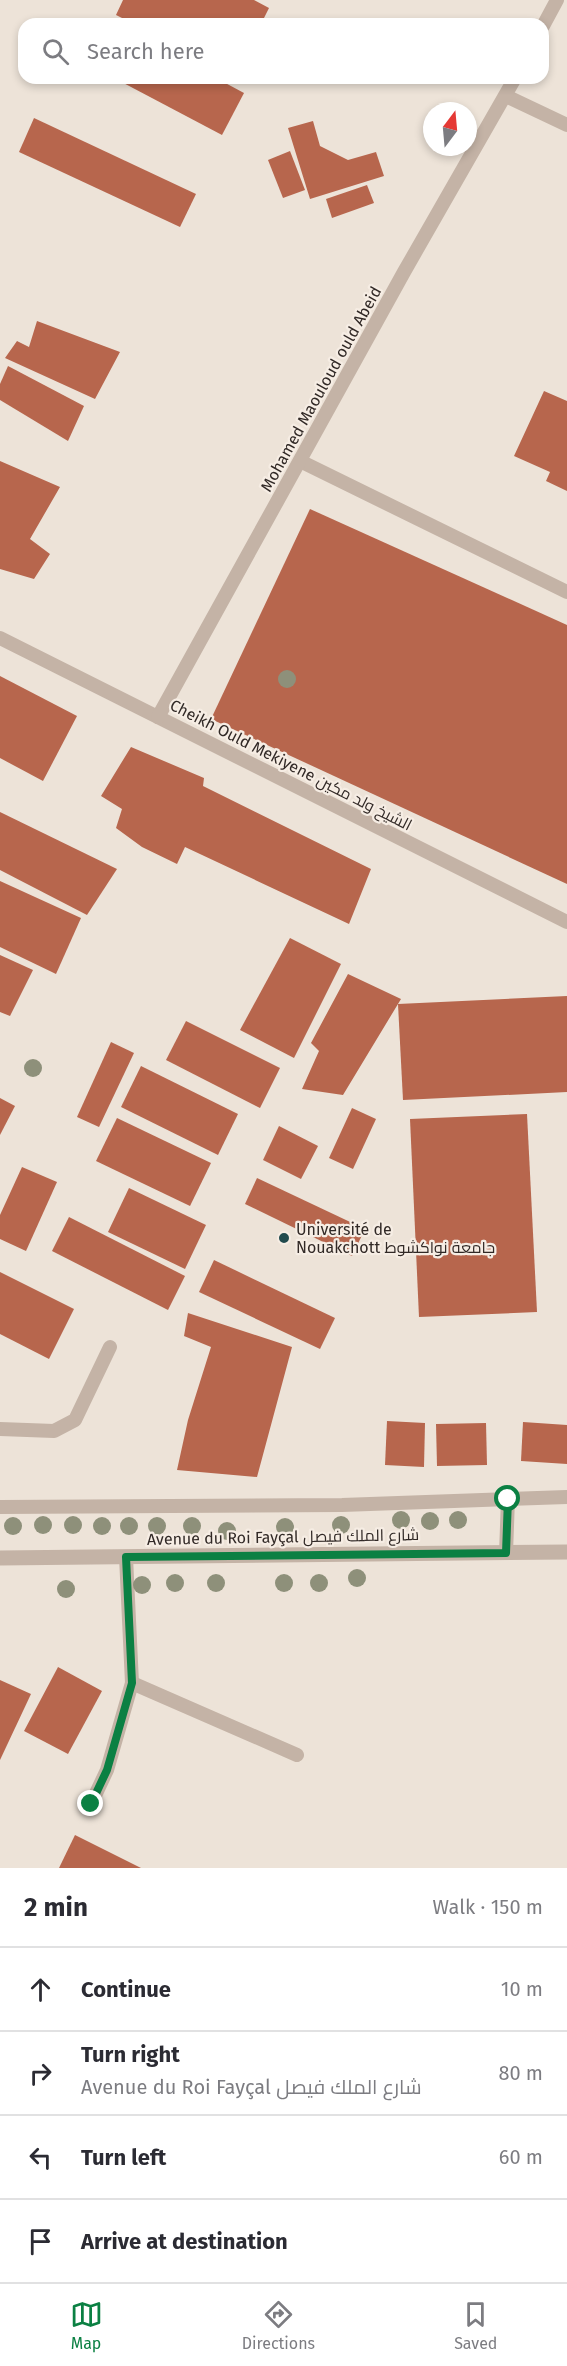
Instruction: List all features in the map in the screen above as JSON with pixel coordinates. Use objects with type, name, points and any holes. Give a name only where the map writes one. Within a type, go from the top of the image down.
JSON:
[{"type":"street","name":"Avenue du Roi Fayçal شارع الملك فيصل","points":[[0,1558],[567,1552]]},
{"type":"lane","points":[[547,18],[556,0]]},
{"type":"lane","name":"Mohamed Maouloud ould Abeid","points":[[158,717],[404,272],[512,84]]},
{"type":"lane","points":[[506,96],[567,125]]},
{"type":"lane","points":[[300,461],[567,592]]},
{"type":"lane","name":"Cheikh Ould Mekiyene الشيخ ولد مكين","points":[[0,638],[567,922]]},
{"type":"lane","points":[[0,1429],[54,1431],[75,1420],[110,1347]]},
{"type":"lane","points":[[0,1507],[342,1505],[567,1497]]},
{"type":"lane","points":[[506,1553],[508,1499]]},
{"type":"lane","points":[[91,1804],[107,1770],[132,1683],[126,1557]]},
{"type":"lane","points":[[132,1683],[297,1755]]},
{"type":"building","points":[[123,0],[254,0],[269,8],[264,18],[122,18],[116,15]]},
{"type":"building","points":[[125,84],[227,84],[244,93],[222,135]]},
{"type":"building","points":[[34,118],[196,194],[180,227],[19,152]]},
{"type":"building","points":[[313,121],[320,146],[348,160],[376,152],[384,176],[310,199],[288,128]]},
{"type":"building","points":[[290,151],[305,190],[283,198],[268,160]]},
{"type":"building","points":[[367,185],[374,203],[332,218],[326,199]]},
{"type":"building","points":[[37,321],[120,352],[95,399],[5,358],[17,341],[29,347]]},
{"type":"building","points":[[8,366],[84,406],[68,441],[0,400],[0,384]]},
{"type":"building","points":[[544,391],[567,401],[567,491],[546,481],[550,472],[514,456]]},
{"type":"building","points":[[0,461],[60,487],[30,539],[50,554],[34,579],[0,569]]},
{"type":"building","points":[[310,509],[567,625],[567,884],[211,719]]},
{"type":"building","points":[[0,676],[77,716],[43,781],[0,758]]},
{"type":"building","points":[[131,747],[204,778],[203,786],[371,869],[349,924],[185,847],[177,864],[142,847],[116,828],[122,809],[101,796]]},
{"type":"building","points":[[0,812],[117,869],[87,915],[0,870]]},
{"type":"building","points":[[0,881],[81,918],[56,974],[0,947]]},
{"type":"building","points":[[290,938],[341,964],[294,1058],[240,1030]]},
{"type":"building","points":[[0,955],[33,970],[10,1016],[0,1012]]},
{"type":"building","points":[[348,974],[401,999],[343,1095],[302,1089],[319,1051],[311,1043]]},
{"type":"building","points":[[567,996],[567,1092],[403,1100],[398,1004]]},
{"type":"building","points":[[186,1021],[280,1068],[260,1108],[166,1060]]},
{"type":"building","points":[[111,1042],[134,1053],[99,1127],[77,1117]]},
{"type":"building","points":[[141,1066],[238,1114],[218,1155],[121,1107]]},
{"type":"building","points":[[0,1098],[15,1106],[0,1135]]},
{"type":"building","points":[[352,1108],[376,1119],[353,1169],[329,1158]]},
{"type":"building","points":[[527,1114],[537,1312],[419,1317],[410,1119]]},
{"type":"building","points":[[117,1118],[211,1163],[190,1206],[96,1161]]},
{"type":"building","points":[[279,1126],[318,1146],[301,1179],[263,1160]]},
{"type":"building","points":[[22,1167],[57,1182],[26,1251],[0,1239],[0,1215]]},
{"type":"building","points":[[257,1178],[365,1229],[352,1256],[245,1204]]},
{"type":"building","points":[[129,1188],[206,1225],[185,1269],[108,1232]]},
{"type":"building","points":[[69,1217],[185,1276],[168,1310],[52,1251]]},
{"type":"building","points":[[214,1260],[335,1318],[320,1349],[199,1292]]},
{"type":"building","points":[[0,1272],[74,1309],[49,1359],[0,1334]]},
{"type":"building","points":[[188,1313],[292,1347],[257,1477],[177,1470],[188,1420],[211,1347],[184,1336]]},
{"type":"building","points":[[387,1421],[425,1423],[424,1467],[385,1465]]},
{"type":"building","points":[[523,1422],[567,1425],[567,1464],[521,1461]]},
{"type":"building","points":[[486,1423],[487,1465],[437,1466],[436,1424]]},
{"type":"building","points":[[58,1667],[102,1691],[68,1754],[24,1731]]},
{"type":"building","points":[[0,1680],[31,1694],[0,1760]]},
{"type":"building","points":[[75,1835],[141,1868],[59,1868]]},
{"type":"place","name":"Université de Nouakchott جامعة نواكشوط","points":[[284,1238]]},
{"type":"route","points":[[91,1804],[107,1770],[132,1683],[126,1557],[506,1553],[508,1499]]}]
